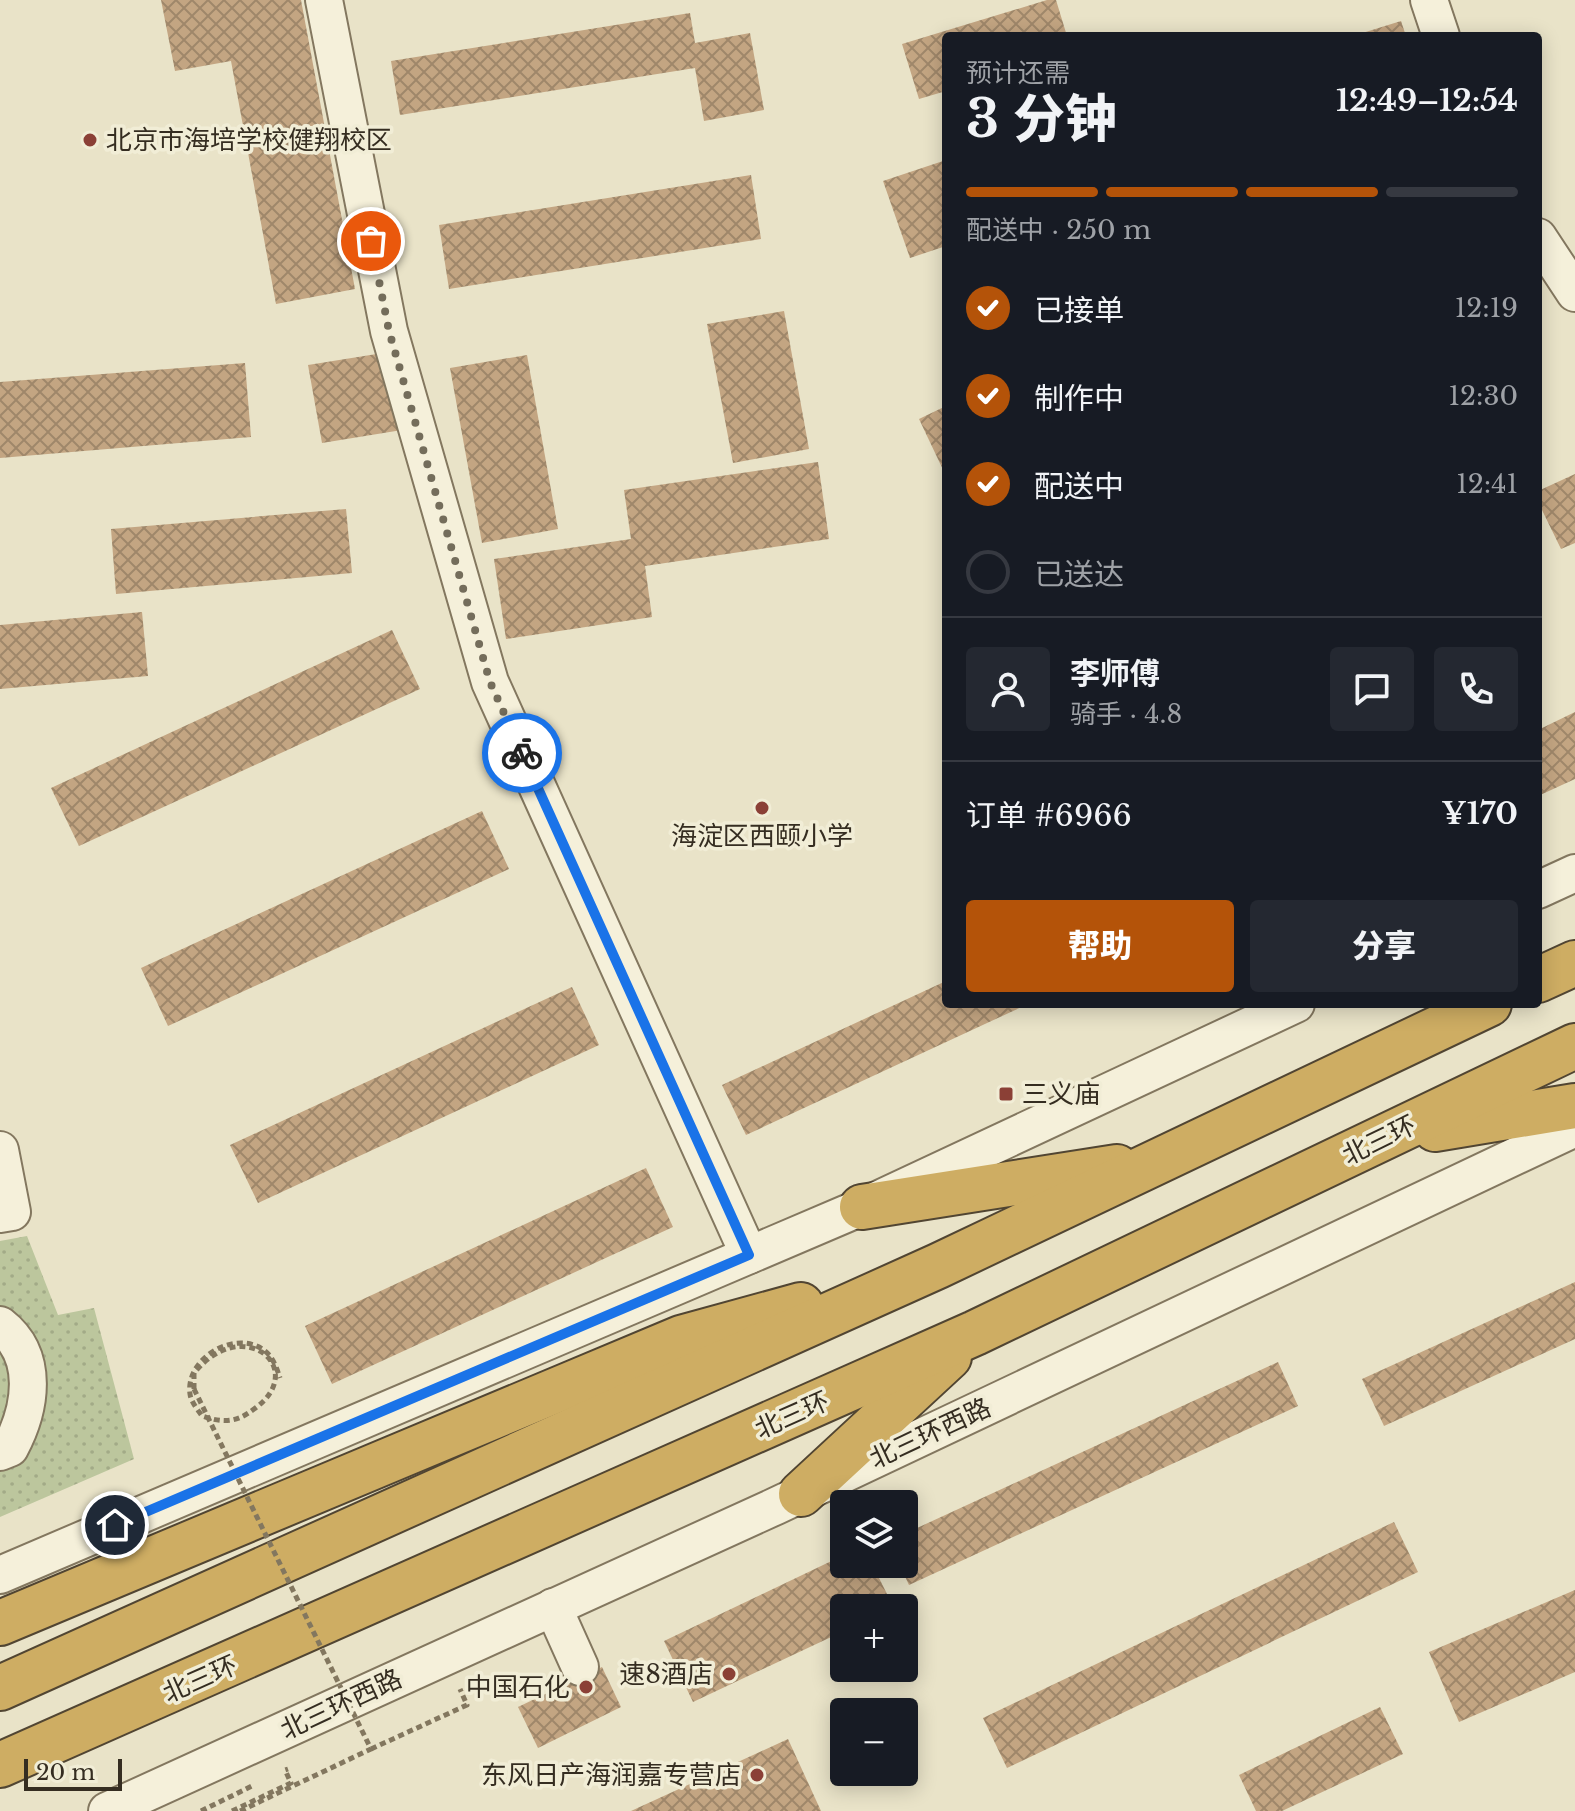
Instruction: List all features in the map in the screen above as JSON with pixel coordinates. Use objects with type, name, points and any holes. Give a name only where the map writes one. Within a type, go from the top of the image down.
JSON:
[{"type":"highway","points":[[0,1688],[938,1266],[1167,1160],[1481,1008]]},
{"type":"highway","name":"北三环","points":[[0,1765],[975,1333],[1575,1046]]},
{"type":"highway","points":[[1385,1137],[1575,1106]]},
{"type":"highway","points":[[862,1207],[1167,1160]]},
{"type":"highway","points":[[0,1623],[681,1338],[938,1266]]},
{"type":"highway","points":[[801,1494],[975,1333]]},
{"type":"street","points":[[324,0],[389,331],[490,682],[749,1255]]},
{"type":"street","points":[[1429,0],[1440,32]]},
{"type":"street","points":[[1542,243],[1575,293]]},
{"type":"street","points":[[1542,888],[1575,873]]},
{"type":"street","points":[[0,1575],[862,1207],[1287,1008]]},
{"type":"street","name":"北三环西路","points":[[107,1811],[801,1494],[1575,1128]]},
{"type":"street","points":[[0,1150],[6,1213]]},
{"type":"street","points":[[0,1325],[22,1349],[28,1377],[20,1429],[10,1448],[0,1452]]},
{"type":"street","points":[[553,1607],[580,1667]]},
{"type":"path","points":[[280,1378],[269,1353],[255,1345],[244,1344],[233,1344],[215,1351],[198,1363],[190,1378],[190,1398],[202,1416],[213,1420],[224,1423],[245,1416],[262,1404],[272,1390],[275,1373],[271,1359],[262,1349],[253,1347],[245,1344],[235,1346],[225,1348],[206,1358],[194,1373],[194,1389],[208,1417],[215,1431],[371,1749]]},
{"type":"path","points":[[240,1811],[467,1705],[460,1689]]},
{"type":"path","points":[[271,1777],[285,1770]]},
{"type":"path","points":[[201,1811],[257,1784]]},
{"type":"green space","points":[[27,1236],[58,1315],[94,1308],[134,1459],[0,1517],[0,1241]]},
{"type":"building","points":[[161,0],[301,0],[355,289],[276,304],[231,61],[175,71]]},
{"type":"building","points":[[1047,0],[1056,0],[1066,32],[942,32],[942,92],[919,99],[902,44]]},
{"type":"building","points":[[690,13],[695,43],[750,33],[764,110],[704,121],[695,68],[400,115],[391,61]]},
{"type":"building","points":[[1401,21],[1405,32],[1366,32]]},
{"type":"building","points":[[942,161],[942,247],[910,258],[883,181]]},
{"type":"building","points":[[751,175],[761,239],[449,289],[439,225]]},
{"type":"building","points":[[784,311],[809,449],[733,463],[707,324]]},
{"type":"building","points":[[389,352],[402,430],[322,443],[308,365]]},
{"type":"building","points":[[527,355],[558,529],[482,543],[450,368]]},
{"type":"building","points":[[245,363],[251,437],[0,458],[0,382]]},
{"type":"building","points":[[942,408],[942,468],[919,419]]},
{"type":"building","points":[[818,462],[829,539],[645,566],[652,617],[506,639],[494,559],[631,539],[624,490]]},
{"type":"building","points":[[1575,474],[1575,543],[1561,549],[1542,510],[1542,489]]},
{"type":"building","points":[[346,509],[352,573],[116,594],[111,529]]},
{"type":"building","points":[[142,612],[148,676],[0,689],[0,625]]},
{"type":"building","points":[[392,630],[420,689],[79,846],[51,788]]},
{"type":"building","points":[[1575,712],[1575,779],[1542,794],[1542,728]]},
{"type":"building","points":[[482,811],[509,869],[168,1026],[141,968]]},
{"type":"building","points":[[942,983],[942,1008],[1019,1008],[746,1135],[722,1085]]},
{"type":"building","points":[[572,987],[599,1045],[258,1203],[230,1145]]},
{"type":"building","points":[[646,1168],[673,1227],[332,1384],[305,1326]]},
{"type":"building","points":[[1575,1282],[1575,1339],[1384,1426],[1362,1379]]},
{"type":"building","points":[[1278,1362],[1298,1406],[909,1585],[906,1578],[918,1578],[918,1528]]},
{"type":"building","points":[[1394,1522],[1418,1572],[1007,1768],[983,1718]]},
{"type":"building","points":[[830,1562],[830,1578],[879,1578],[887,1594],[830,1594],[830,1638],[693,1702],[664,1641]]},
{"type":"building","points":[[1575,1590],[1575,1672],[1459,1722],[1429,1652]]},
{"type":"building","name":"中国石化","points":[[602,1667],[621,1707],[538,1748],[518,1707]]},
{"type":"building","points":[[1380,1707],[1403,1754],[1282,1811],[1256,1811],[1239,1775]]},
{"type":"building","name":"东风日产海润嘉专营店","points":[[788,1739],[821,1811],[631,1811]]},
{"type":"way so far","points":[[371,241],[389,331],[490,682],[522,753]]},
{"type":"place","name":"北京市海培学校健翔校区","points":[[90,140]]},
{"type":"place","name":"海淀区西颐小学","points":[[762,808]]},
{"type":"place","name":"三义庙","points":[[1006,1094]]},
{"type":"place","name":"速8酒店","points":[[729,1674]]},
{"type":"place","name":"中国石化","points":[[586,1687]]},
{"type":"place","name":"东风日产海润嘉专营店","points":[[757,1775]]},
{"type":"route","points":[[115,1525],[749,1255],[522,753]]}]
